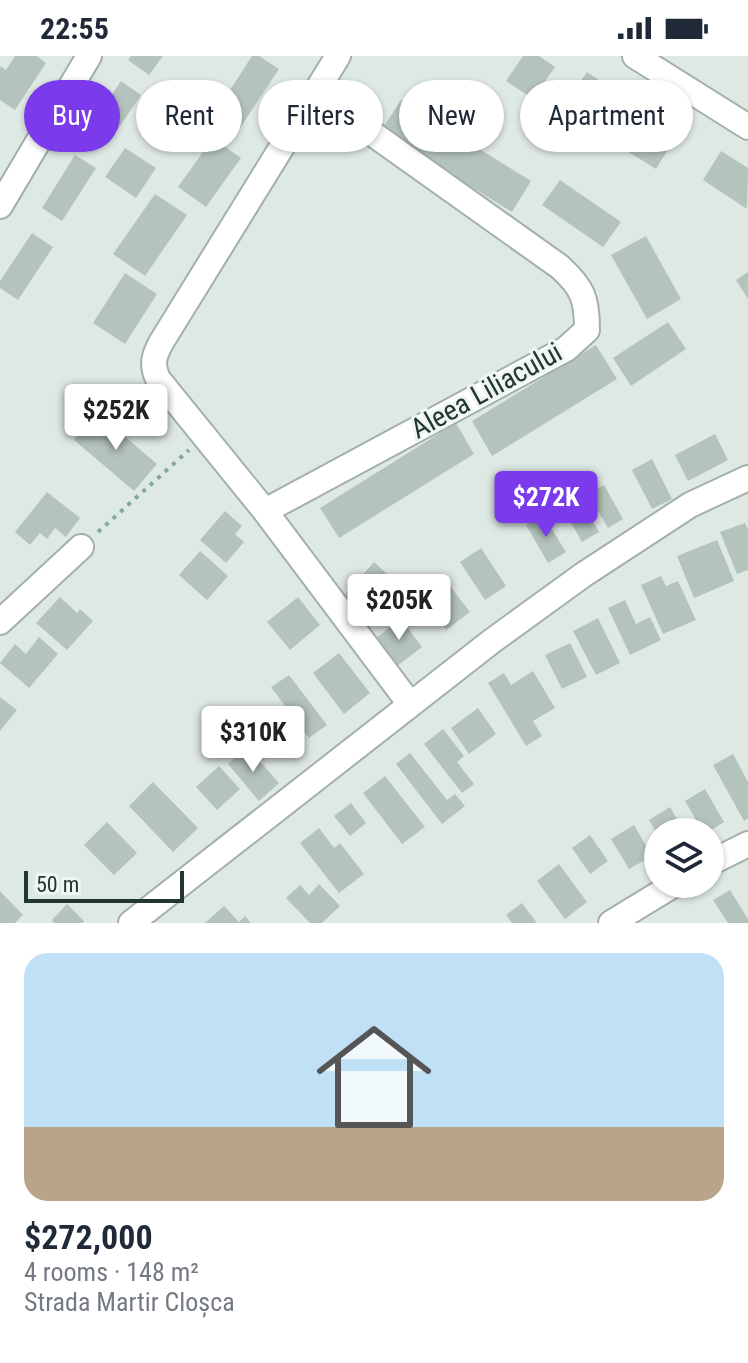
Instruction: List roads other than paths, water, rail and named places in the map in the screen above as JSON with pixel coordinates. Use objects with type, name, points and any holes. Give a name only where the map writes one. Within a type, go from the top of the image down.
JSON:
[{"type":"street","points":[[0,206],[89,56]]},
{"type":"street","points":[[322,80],[338,56]]},
{"type":"street","points":[[635,56],[748,127]]},
{"type":"street","name":"Aleea Liliacului","points":[[265,511],[566,349],[587,330],[587,305],[577,283],[560,267],[383,141]]},
{"type":"street","points":[[278,152],[153,362],[158,379],[265,511],[410,704]]},
{"type":"street","points":[[131,923],[410,704],[583,575],[690,505],[748,478]]},
{"type":"street","points":[[0,622],[81,547]]},
{"type":"street","points":[[724,856],[748,844]]},
{"type":"street","points":[[611,923],[652,898]]}]
